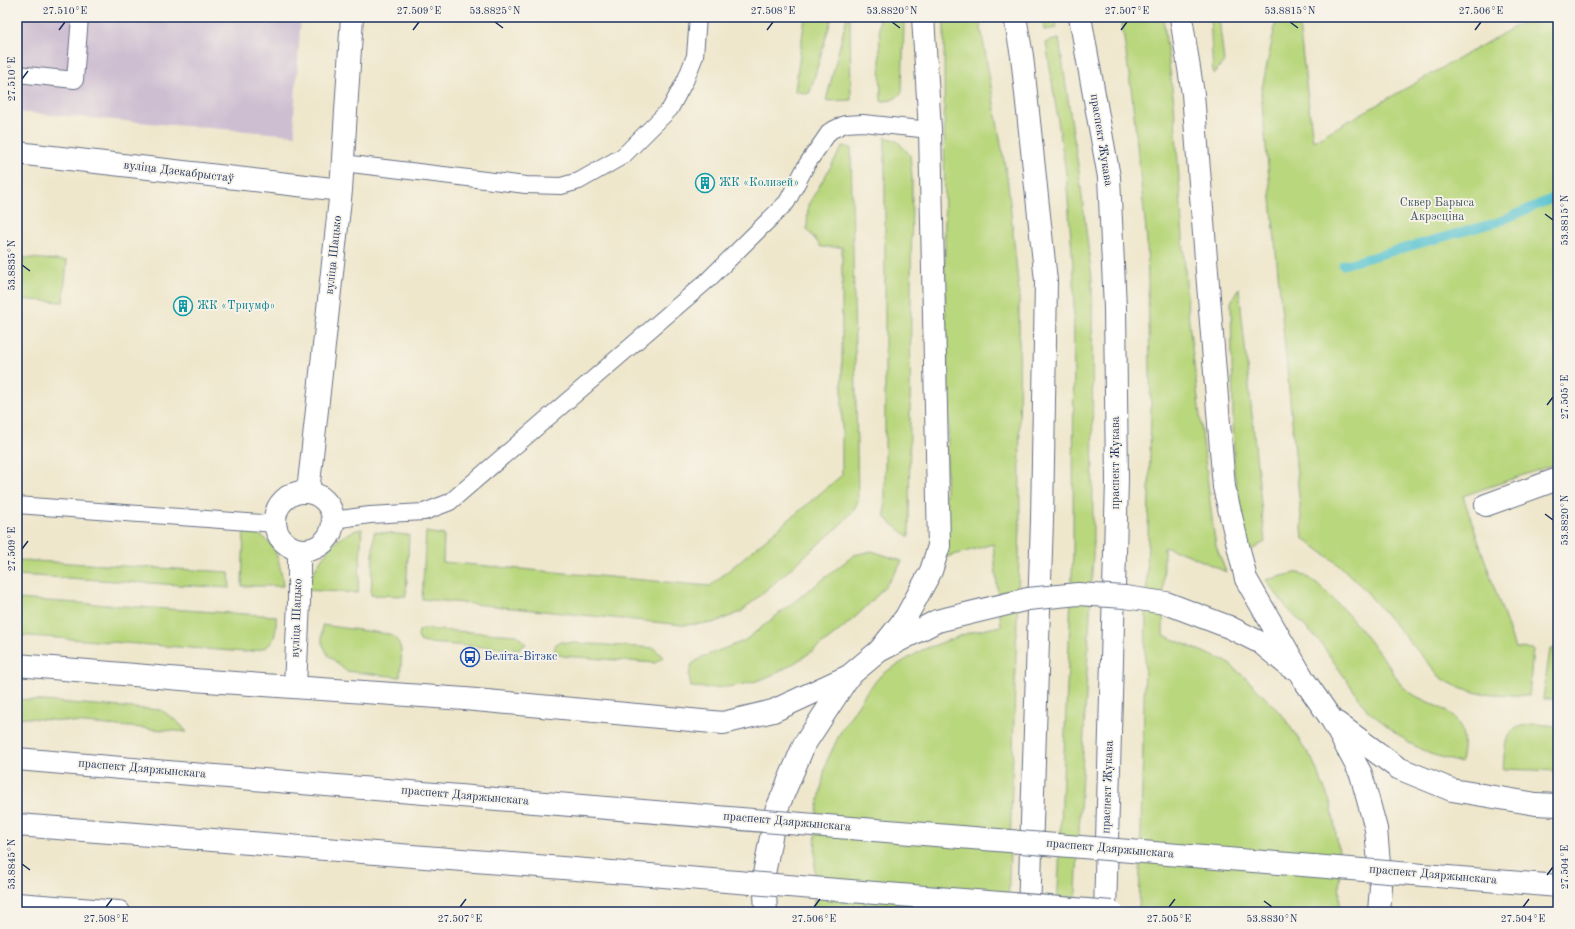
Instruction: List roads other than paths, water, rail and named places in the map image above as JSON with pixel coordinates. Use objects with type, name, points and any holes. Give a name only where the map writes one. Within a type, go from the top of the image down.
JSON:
[{"type":"main road","name":"вуліца Шацько","points":[[308,492],[341,190],[352,17]]},
{"type":"main road","points":[[17,665],[193,680],[465,699],[723,722],[772,711],[849,676],[879,651],[906,617],[931,571],[939,546],[930,130],[923,17]]},
{"type":"main road","points":[[1015,17],[1022,56],[1046,281],[1041,528],[1029,912]]},
{"type":"main road","name":"праспект Жукава","points":[[1080,17],[1109,177],[1115,308],[1116,480],[1104,912]]},
{"type":"main road","points":[[1182,17],[1193,94],[1224,487],[1246,579],[1304,680],[1332,720],[1361,774],[1376,829],[1381,888],[1379,912]]},
{"type":"main road","name":"вуліца Дзекабрыстаў","points":[[17,153],[341,190]]},
{"type":"main road","points":[[1486,505],[1558,479]]},
{"type":"main road","points":[[308,492],[321,497],[327,504],[333,520],[333,529],[324,543],[316,548],[299,550],[290,547],[283,541],[275,524],[278,508],[283,501],[296,493],[308,492]]},
{"type":"main road","name":"вуліца Шацько","points":[[295,686],[299,602],[299,550]]},
{"type":"main road","points":[[879,651],[937,622],[984,608],[1028,599],[1078,594],[1125,597],[1166,603],[1229,627],[1261,643],[1282,659],[1304,680]]},
{"type":"main road","points":[[766,912],[764,874],[776,811],[804,745],[849,676]]},
{"type":"main road","points":[[1332,720],[1398,768],[1452,790],[1536,804],[1558,805]]},
{"type":"main road","name":"праспект Дзяржынскага","points":[[17,758],[167,772],[1558,886]]},
{"type":"main road","points":[[17,825],[1112,912]]},
{"type":"main road","points":[[17,904],[118,912]]},
{"type":"lane","points":[[17,74],[75,80],[80,17]]},
{"type":"lane","points":[[343,163],[526,185],[561,186],[579,181],[623,156],[670,109],[686,79],[695,56],[698,17]]},
{"type":"lane","points":[[333,520],[370,515],[424,512],[450,502],[709,279],[787,202],[807,164],[830,131],[845,124],[863,123],[930,130]]},
{"type":"lane","points":[[17,505],[275,524]]},
{"type":"waterway","points":[[1343,265],[1498,222],[1558,196]]},
{"type":"place","name":"ЖК «Колизей»","points":[[705,183]]},
{"type":"place","name":"ЖК «Триумф»","points":[[183,306]]},
{"type":"place","name":"Беліта-Вітэкс","points":[[470,657]]},
{"type":"park label","name":"Сквер Барыса Акрэсціна","points":[[1437,210]]}]
